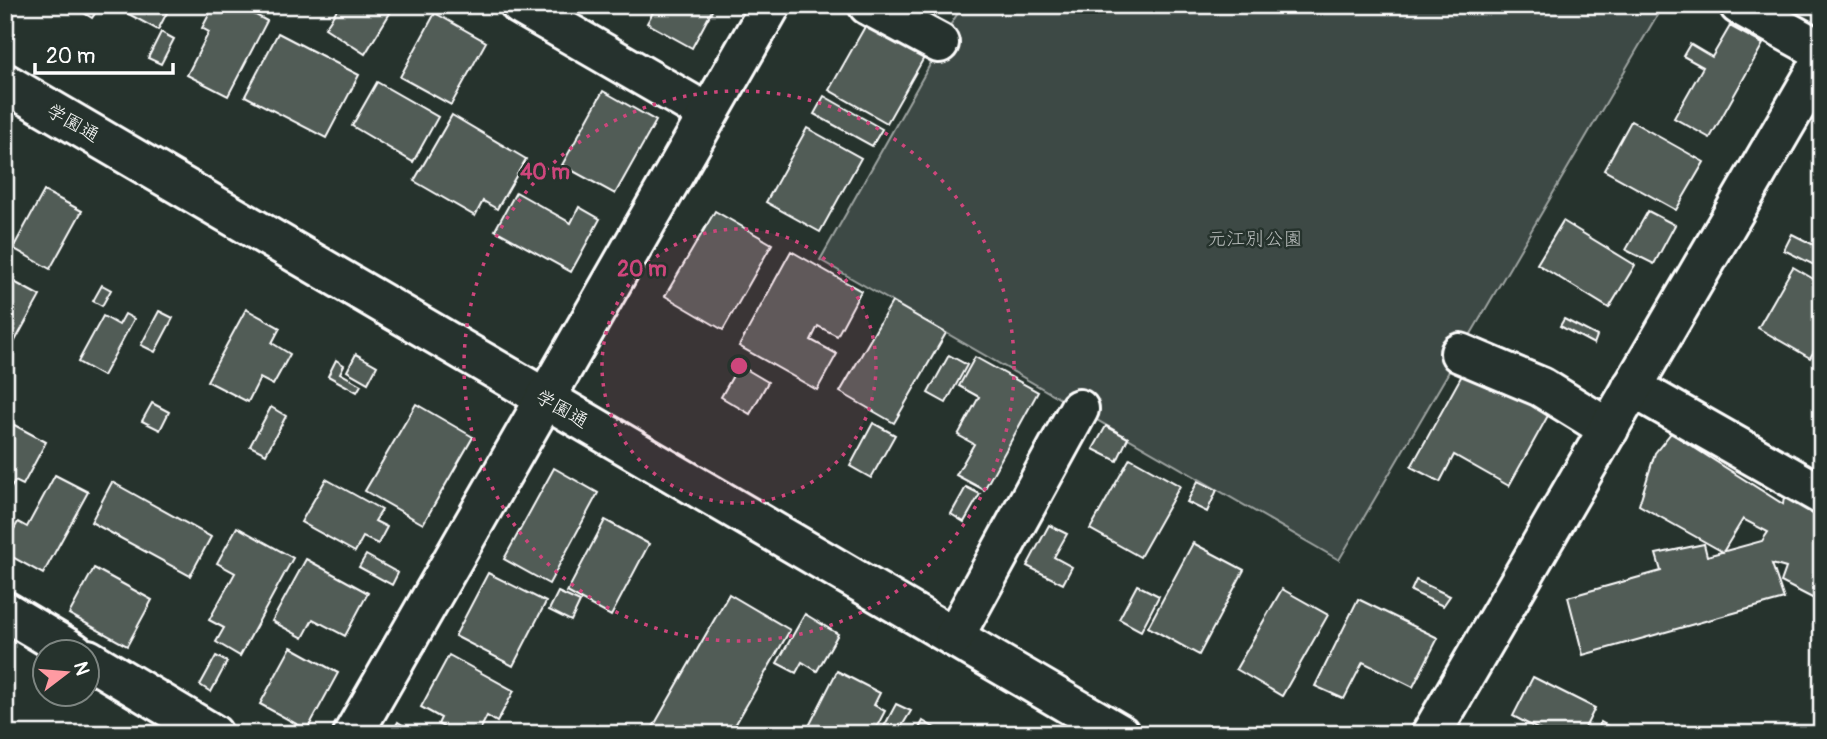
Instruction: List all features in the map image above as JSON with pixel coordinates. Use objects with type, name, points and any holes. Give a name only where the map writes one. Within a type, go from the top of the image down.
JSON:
[{"type":"street","points":[[520,5],[707,113]]},
{"type":"street","points":[[353,734],[771,5]]},
{"type":"street","points":[[869,5],[939,43]]},
{"type":"street","points":[[1739,5],[1822,51]]},
{"type":"street","points":[[1432,734],[1822,61]]},
{"type":"street","name":"学園通","points":[[5,83],[1120,734]]},
{"type":"street","points":[[1460,353],[1541,387],[1609,429]]},
{"type":"street","points":[[1632,387],[1822,495]]},
{"type":"street","points":[[954,637],[1079,409]]},
{"type":"street","points":[[5,611],[50,638]]},
{"type":"street","points":[[102,668],[213,734]]},
{"type":"green space","name":"元江別公園","points":[[963,5],[1663,5],[1339,560],[820,260],[932,61],[939,43]]},
{"type":"building","points":[[71,5],[84,5],[96,12],[92,18]]},
{"type":"building","points":[[112,5],[171,5],[158,30]]},
{"type":"building","points":[[214,5],[237,5],[267,21],[228,96],[187,75],[209,32],[202,28]]},
{"type":"building","points":[[340,5],[395,5],[365,54],[325,28]]},
{"type":"building","points":[[657,5],[715,5],[692,48],[647,23]]},
{"type":"building","points":[[435,13],[486,42],[451,105],[400,77]]},
{"type":"building","points":[[867,23],[925,56],[887,123],[829,90]]},
{"type":"building","points":[[1730,26],[1763,44],[1710,138],[1674,118],[1703,67],[1683,56],[1690,44],[1712,57]]},
{"type":"building","points":[[161,32],[174,39],[161,64],[148,58]]},
{"type":"building","points":[[278,33],[359,75],[326,138],[245,96]]},
{"type":"building","points":[[377,82],[438,117],[413,162],[352,126]]},
{"type":"building","points":[[603,91],[656,121],[615,194],[562,165]]},
{"type":"building","points":[[824,96],[882,129],[872,146],[814,114]]},
{"type":"building","points":[[452,115],[526,159],[497,209],[483,201],[475,216],[414,181]]},
{"type":"building","points":[[1631,121],[1704,162],[1676,210],[1604,170]]},
{"type":"building","points":[[807,128],[861,158],[820,232],[766,202]]},
{"type":"building","points":[[44,191],[82,211],[50,269],[13,248]]},
{"type":"building","points":[[516,192],[571,223],[579,207],[600,219],[571,272],[495,230]]},
{"type":"building","points":[[715,211],[772,244],[723,330],[665,296]]},
{"type":"building","points":[[1648,211],[1675,225],[1654,264],[1626,250]]},
{"type":"building","points":[[1563,221],[1635,265],[1609,308],[1537,264]]},
{"type":"building","points":[[1792,234],[1822,249],[1822,269],[1784,250]]},
{"type":"building","points":[[791,251],[861,291],[837,336],[818,326],[811,340],[837,354],[817,390],[739,346]]},
{"type":"building","points":[[1793,267],[1822,284],[1822,337],[1810,358],[1758,328]]},
{"type":"building","points":[[5,277],[40,296],[5,359]]},
{"type":"building","points":[[102,285],[111,290],[102,306],[93,301]]},
{"type":"building","points":[[892,302],[946,333],[894,423],[840,392]]},
{"type":"building","points":[[246,309],[280,328],[272,343],[290,354],[273,385],[260,378],[248,402],[207,381]]},
{"type":"building","points":[[159,311],[173,318],[155,352],[141,345]]},
{"type":"building","points":[[125,314],[134,319],[103,376],[78,362],[103,316],[119,325]]},
{"type":"building","points":[[1564,319],[1597,336],[1594,344],[1560,326]]},
{"type":"building","points":[[356,354],[377,366],[368,383],[347,371]]},
{"type":"building","points":[[949,355],[967,365],[946,403],[928,393]]},
{"type":"building","points":[[975,357],[1038,392],[984,490],[956,475],[974,444],[958,435],[979,397],[959,386]]},
{"type":"building","points":[[336,360],[344,365],[340,373],[361,385],[357,392],[328,376]]},
{"type":"building","points":[[739,365],[768,382],[750,414],[721,397]]},
{"type":"building","points":[[1467,366],[1550,412],[1509,486],[1454,455],[1440,482],[1411,467]]},
{"type":"building","points":[[152,403],[169,412],[160,430],[142,421]]},
{"type":"building","points":[[416,404],[473,437],[423,524],[365,491]]},
{"type":"building","points":[[271,407],[286,416],[266,454],[250,446]]},
{"type":"building","points":[[5,420],[46,442],[23,485],[15,481],[5,498]]},
{"type":"building","points":[[873,423],[895,435],[871,478],[850,466]]},
{"type":"building","points":[[1106,426],[1128,438],[1117,461],[1093,449]]},
{"type":"building","points":[[1671,433],[1783,504],[1784,496],[1822,519],[1822,603],[1781,582],[1786,568],[1772,564],[1784,599],[1583,655],[1568,597],[1661,571],[1656,554],[1704,544],[1707,556],[1723,552],[1639,505],[1655,453]],"holes":[[[1743,519],[1768,532],[1762,541],[1723,552]]]},
{"type":"building","points":[[1130,458],[1180,486],[1140,557],[1090,529]]},
{"type":"building","points":[[554,468],[598,493],[549,584],[504,559]]},
{"type":"building","points":[[55,475],[88,492],[43,574],[5,553],[5,545],[18,522],[27,527]]},
{"type":"building","points":[[326,479],[382,510],[375,521],[387,527],[378,544],[363,537],[355,552],[301,522]]},
{"type":"building","points":[[1198,481],[1217,490],[1207,512],[1187,502]]},
{"type":"building","points":[[112,482],[211,537],[190,576],[91,522]]},
{"type":"building","points":[[966,487],[980,494],[964,522],[951,514]]},
{"type":"building","points":[[605,520],[649,544],[611,616],[567,592]]},
{"type":"building","points":[[1049,525],[1067,534],[1054,557],[1072,567],[1063,584],[1027,566]]},
{"type":"building","points":[[237,527],[293,558],[240,656],[216,642],[224,628],[209,620],[235,573],[217,563]]},
{"type":"building","points":[[1193,543],[1244,570],[1199,655],[1148,627]]},
{"type":"building","points":[[366,555],[398,573],[392,585],[359,567]]},
{"type":"building","points":[[306,559],[368,593],[345,636],[313,619],[303,638],[272,621]]},
{"type":"building","points":[[94,568],[152,600],[127,646],[69,614]]},
{"type":"building","points":[[488,573],[546,602],[513,666],[455,636]]},
{"type":"building","points":[[1416,580],[1450,596],[1443,606],[1411,591]]},
{"type":"building","points":[[1137,585],[1159,596],[1141,631],[1119,619]]},
{"type":"building","points":[[1282,589],[1328,615],[1282,696],[1236,669]]},
{"type":"building","points":[[558,592],[580,602],[571,621],[549,610]]},
{"type":"building","points":[[729,594],[790,630],[730,734],[649,734]]},
{"type":"building","points":[[1358,599],[1438,638],[1413,687],[1363,662],[1344,699],[1315,686]]},
{"type":"building","points":[[805,614],[838,634],[817,671],[802,662],[796,673],[777,663]]},
{"type":"building","points":[[291,647],[338,673],[307,730],[260,704]]},
{"type":"building","points":[[449,655],[514,691],[497,722],[487,716],[478,734],[456,734],[438,724],[441,718],[421,707]]},
{"type":"building","points":[[216,656],[227,662],[211,692],[200,685]]},
{"type":"building","points":[[837,671],[880,693],[874,705],[885,711],[873,734],[805,734]]},
{"type":"building","points":[[1533,677],[1595,708],[1582,734],[1547,734],[1513,716]]},
{"type":"building","points":[[896,704],[911,711],[897,734],[880,734]]},
{"type":"building","points":[[923,721],[945,734],[916,734]]},
{"type":"building","points":[[398,722],[417,734],[391,734]]},
{"type":"building","points":[[1601,722],[1616,731],[1615,734],[1594,734]]}]
